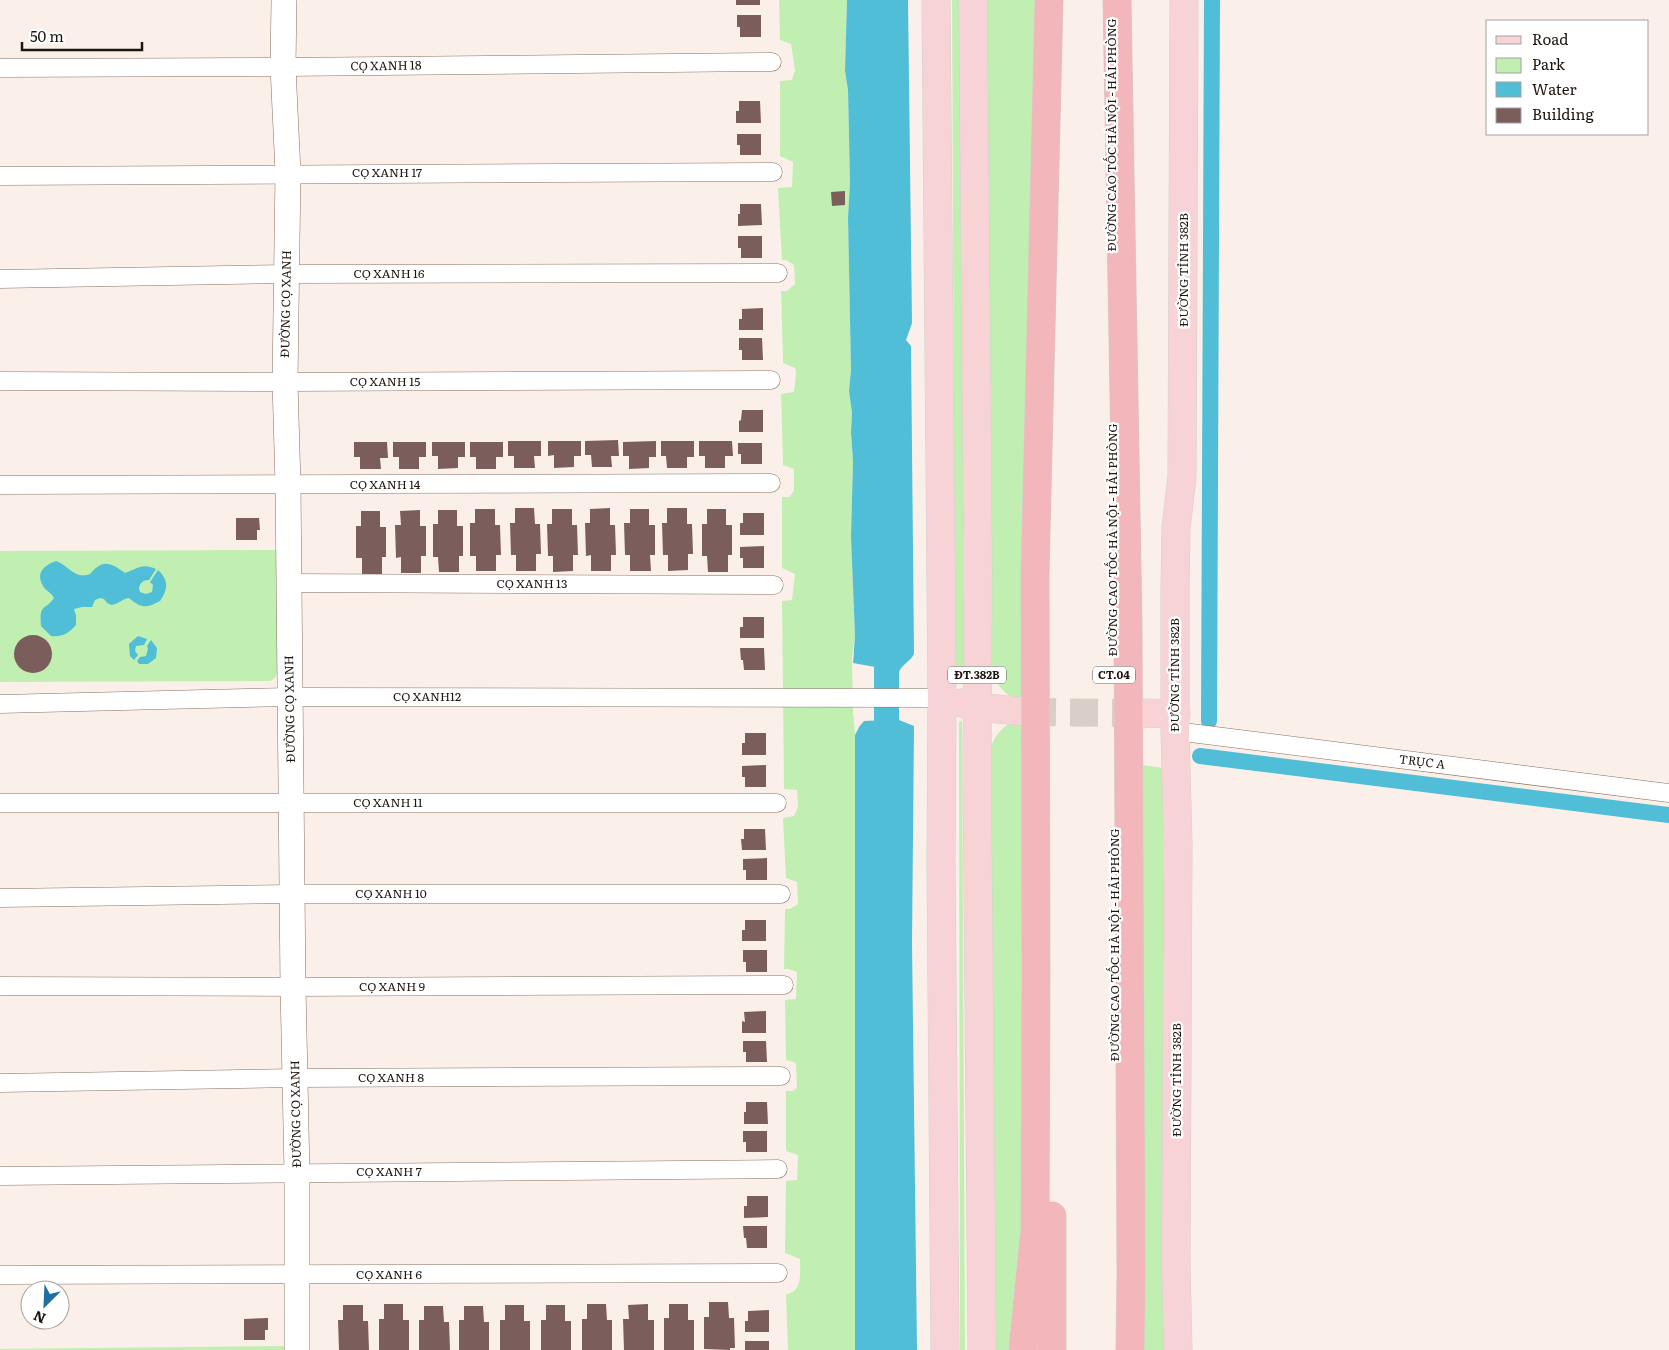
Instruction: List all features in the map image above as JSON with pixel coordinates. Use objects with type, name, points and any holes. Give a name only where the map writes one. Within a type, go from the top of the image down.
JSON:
[{"type":"highway","points":[[1023,1350],[1035,1228],[1035,575],[1051,0]]},
{"type":"highway","points":[[1051,0],[1050,687],[1052,1350]]},
{"type":"highway","name":"ĐƯỜNG CAO TỐC HÀ NỘI - HẢI PHÒNG","points":[[1111,0],[1116,1350]]},
{"type":"highway","points":[[1117,0],[1128,634],[1130,1350]]},
{"type":"main road","name":"ĐT.382B","points":[[936,0],[945,1350]]},
{"type":"main road","name":"ĐT.382B","points":[[973,0],[982,1350]]},
{"type":"main road","name":"ĐƯỜNG TỈNH 382B","points":[[1178,1350],[1176,1264],[1178,842],[1175,722],[1176,528],[1181,494],[1182,467],[1184,0]]},
{"type":"main road","points":[[942,698],[977,707],[1028,712]]},
{"type":"main road","points":[[1140,713],[1175,722]]},
{"type":"street","name":"ĐƯỜNG CỌ XANH","points":[[284,0],[283,67],[288,173],[285,382],[288,485],[294,1078],[297,1173],[297,1350]]},
{"type":"street","name":"CỌ XANH 18","points":[[0,68],[772,62]]},
{"type":"street","name":"CỌ XANH 17","points":[[0,176],[288,173],[773,172]]},
{"type":"street","name":"CỌ XANH 16","points":[[0,279],[287,274],[778,273]]},
{"type":"street","name":"CỌ XANH 15","points":[[0,381],[771,380]]},
{"type":"street","name":"CỌ XANH 14","points":[[0,485],[771,483]]},
{"type":"street","name":"CỌ XANH 13","points":[[289,583],[774,585]]},
{"type":"street","name":"CỌ XANH12","points":[[0,704],[290,697],[942,698]]},
{"type":"street","name":"TRỤC A","points":[[1175,722],[1669,793]]},
{"type":"street","name":"CỌ XANH 11","points":[[0,803],[776,804]]},
{"type":"street","name":"CỌ XANH 10","points":[[0,898],[292,894],[781,894]]},
{"type":"street","name":"CỌ XANH 9","points":[[0,986],[784,985]]},
{"type":"street","name":"CỌ XANH 8","points":[[0,1083],[294,1078],[781,1076]]},
{"type":"street","name":"CỌ XANH 7","points":[[0,1176],[778,1169]]},
{"type":"street","name":"CỌ XANH 6","points":[[0,1276],[778,1274]]},
{"type":"green space","points":[[779,0],[847,0],[845,71],[848,90],[850,183],[848,217],[851,370],[849,391],[852,413],[851,537],[855,636],[852,657],[855,735],[855,1350],[788,1350],[786,1294],[795,1290],[798,1285],[800,1259],[785,1253],[786,1181],[797,1180],[798,1155],[786,1151],[786,1091],[793,1091],[797,1088],[796,1063],[786,1060],[785,1000],[796,999],[797,972],[784,969],[785,909],[790,909],[798,904],[797,882],[786,878],[783,818],[794,816],[798,807],[797,790],[784,789],[782,601],[792,600],[795,574],[782,568],[782,497],[789,497],[794,491],[794,469],[783,465],[781,394],[794,392],[796,373],[795,368],[783,363],[781,291],[787,291],[795,284],[794,265],[786,260],[782,260],[778,188],[792,187],[793,162],[780,156],[780,81],[792,80],[795,70],[791,44],[780,40]]},
{"type":"green space","points":[[952,0],[961,0],[964,672],[961,678],[957,676],[955,671]]},
{"type":"green space","points":[[987,0],[1038,0],[1028,706],[1004,692],[989,669]]},
{"type":"green space","points":[[277,550],[278,671],[275,678],[270,681],[0,682],[0,551]]},
{"type":"green space","points":[[1028,715],[1027,1187],[1011,1350],[990,1350],[990,750],[999,732],[1015,720]]},
{"type":"green space","points":[[961,721],[965,1350],[960,1350],[959,722]]},
{"type":"green space","points":[[1136,764],[1163,768],[1169,1350],[1138,1350]]},
{"type":"green space","points":[[285,1346],[285,1350],[0,1350],[0,1349]]},
{"type":"water","points":[[847,0],[908,0],[912,323],[906,340],[911,346],[914,654],[899,672],[899,720],[914,726],[912,943],[917,1350],[855,1350],[855,735],[864,721],[885,720],[886,669],[853,663],[855,636],[851,537],[853,461],[852,413],[849,391],[851,370],[848,217],[850,183],[848,90],[845,71]]},
{"type":"water","points":[[56,561],[80,575],[90,574],[103,564],[115,566],[125,573],[140,567],[151,567],[156,569],[149,580],[141,583],[140,592],[146,594],[152,592],[153,585],[150,582],[158,570],[166,581],[165,593],[160,601],[147,606],[137,604],[129,598],[113,605],[100,598],[95,600],[92,607],[74,609],[76,625],[70,631],[62,635],[51,636],[41,626],[41,614],[43,608],[54,598],[43,586],[40,577],[45,567]]},
{"type":"water","points":[[138,636],[147,639],[144,645],[136,646],[135,651],[138,655],[134,660],[130,656],[129,644]]},
{"type":"water","points":[[151,640],[157,648],[156,658],[148,664],[139,664],[137,661],[140,657],[146,656],[147,646]]},
{"type":"building","points":[[736,0],[760,0],[760,5],[736,5]]},
{"type":"building","points":[[737,15],[761,15],[761,37],[740,37],[740,27],[737,27]]},
{"type":"building","points":[[739,101],[760,101],[761,123],[736,123],[736,111],[739,111]]},
{"type":"building","points":[[737,134],[761,134],[761,155],[740,155],[740,145],[737,145]]},
{"type":"building","points":[[845,191],[845,205],[832,206],[831,192]]},
{"type":"building","points":[[740,204],[761,204],[762,225],[738,226]]},
{"type":"building","points":[[738,236],[762,236],[762,258],[741,258],[741,248],[738,248]]},
{"type":"building","points":[[763,308],[763,330],[739,330],[739,319],[742,319],[742,309]]},
{"type":"building","points":[[739,338],[762,338],[763,360],[742,360],[742,350],[739,350]]},
{"type":"building","points":[[742,410],[763,410],[763,432],[739,432]]},
{"type":"building","points":[[618,440],[619,456],[611,456],[612,467],[592,467],[591,455],[585,455],[585,441]]},
{"type":"building","points":[[508,441],[541,441],[541,456],[534,456],[535,468],[514,468],[514,456],[508,456]]},
{"type":"building","points":[[548,441],[581,441],[581,456],[574,456],[574,467],[554,468],[554,455],[548,456]]},
{"type":"building","points":[[656,441],[656,457],[649,457],[649,468],[629,469],[629,456],[623,456],[623,442]]},
{"type":"building","points":[[661,441],[694,441],[694,457],[687,457],[687,468],[667,468],[666,456],[661,456]]},
{"type":"building","points":[[699,441],[732,441],[733,456],[725,456],[725,468],[705,468],[705,456],[699,456]]},
{"type":"building","points":[[354,442],[387,442],[388,458],[380,458],[381,469],[360,469],[360,457],[354,457]]},
{"type":"building","points":[[393,442],[426,442],[426,457],[419,457],[419,469],[399,469],[399,457],[393,457]]},
{"type":"building","points":[[432,442],[465,442],[465,457],[458,457],[458,468],[438,469],[438,456],[432,456]]},
{"type":"building","points":[[470,442],[503,442],[503,457],[496,457],[496,469],[476,469],[476,457],[470,457]]},
{"type":"building","points":[[738,443],[762,443],[762,464],[741,464],[741,454],[738,454]]},
{"type":"building","points":[[515,508],[534,508],[535,524],[540,524],[541,554],[536,554],[536,571],[516,571],[516,555],[511,555],[510,523],[515,523]]},
{"type":"building","points":[[610,508],[610,525],[615,525],[616,555],[611,555],[611,571],[591,571],[591,555],[586,556],[585,523],[590,523],[590,509]]},
{"type":"building","points":[[667,508],[687,508],[687,524],[692,524],[693,554],[688,554],[688,570],[668,571],[668,555],[663,555],[662,523],[667,523]]},
{"type":"building","points":[[475,509],[495,509],[495,525],[500,525],[501,555],[496,555],[496,571],[476,571],[476,556],[470,556],[470,523],[475,523]]},
{"type":"building","points":[[552,509],[572,509],[572,525],[577,525],[578,555],[573,555],[573,571],[553,572],[553,556],[548,556],[547,524],[552,524]]},
{"type":"building","points":[[630,509],[649,509],[649,525],[655,525],[655,555],[650,555],[651,571],[630,571],[630,555],[625,555],[624,523],[630,523]]},
{"type":"building","points":[[707,509],[726,509],[726,525],[732,525],[732,555],[728,555],[728,572],[708,572],[707,556],[702,556],[702,524],[707,524]]},
{"type":"building","points":[[420,510],[420,526],[426,526],[426,556],[421,556],[421,573],[401,573],[401,557],[396,558],[395,525],[401,525],[400,511]]},
{"type":"building","points":[[438,510],[457,510],[457,526],[463,526],[463,556],[459,556],[459,572],[439,572],[438,557],[433,557],[433,524],[438,524]]},
{"type":"building","points":[[361,511],[380,511],[380,527],[386,527],[386,557],[382,557],[382,574],[362,574],[362,558],[356,558],[356,526],[361,526]]},
{"type":"building","points":[[743,513],[764,513],[764,535],[740,535],[740,523],[743,523]]},
{"type":"building","points":[[236,518],[259,518],[260,530],[257,530],[257,540],[236,540]]},
{"type":"building","points":[[764,546],[764,568],[743,568],[743,558],[740,558],[740,547]]},
{"type":"building","points":[[743,617],[764,617],[764,638],[740,638],[740,627],[743,627]]},
{"type":"building","points":[[33,635],[46,641],[52,654],[46,667],[33,673],[20,667],[14,654],[20,641]]},
{"type":"building","points":[[740,648],[764,648],[765,670],[744,670]]},
{"type":"building","points":[[745,733],[766,733],[766,755],[742,755],[742,743],[745,743]]},
{"type":"building","points":[[766,765],[766,787],[745,787],[745,777],[742,777],[742,766]]},
{"type":"building","points":[[744,829],[765,829],[766,850],[742,850],[741,839],[744,839]]},
{"type":"building","points":[[767,858],[767,880],[746,880],[746,870],[743,870],[743,859]]},
{"type":"building","points":[[745,920],[766,920],[766,941],[742,941],[742,930],[745,930]]},
{"type":"building","points":[[743,950],[767,950],[767,972],[746,972],[746,962],[743,962]]},
{"type":"building","points":[[766,1011],[766,1033],[742,1033],[742,1021],[745,1022],[744,1012]]},
{"type":"building","points":[[743,1041],[766,1041],[767,1062],[746,1062],[746,1052],[743,1052]]},
{"type":"building","points":[[746,1102],[767,1102],[768,1124],[744,1124]]},
{"type":"building","points":[[743,1131],[767,1131],[767,1152],[746,1152],[746,1142],[743,1142]]},
{"type":"building","points":[[747,1196],[768,1196],[768,1217],[744,1218],[744,1206],[747,1206]]},
{"type":"building","points":[[743,1226],[767,1226],[767,1248],[747,1248]]},
{"type":"building","points":[[709,1302],[728,1302],[729,1318],[734,1318],[735,1348],[730,1348],[730,1350],[704,1349],[704,1317],[709,1317]]},
{"type":"building","points":[[384,1304],[403,1304],[403,1320],[409,1320],[409,1350],[379,1350],[379,1319],[384,1319]]},
{"type":"building","points":[[587,1304],[606,1304],[607,1320],[612,1320],[612,1350],[582,1350],[582,1319],[587,1319]]},
{"type":"building","points":[[648,1304],[648,1320],[654,1320],[654,1350],[624,1350],[623,1319],[629,1319],[628,1305]]},
{"type":"building","points":[[669,1304],[688,1304],[688,1320],[694,1320],[694,1350],[664,1350],[664,1318],[669,1318]]},
{"type":"building","points":[[343,1305],[363,1305],[363,1321],[368,1321],[369,1350],[339,1350],[338,1320],[343,1320]]},
{"type":"building","points":[[505,1305],[524,1305],[524,1321],[530,1321],[530,1350],[500,1350],[500,1320],[505,1320]]},
{"type":"building","points":[[546,1305],[565,1305],[565,1321],[571,1321],[571,1350],[541,1350],[541,1320],[546,1320]]},
{"type":"building","points":[[424,1306],[443,1306],[444,1322],[449,1322],[450,1350],[419,1350],[419,1320],[424,1320]]},
{"type":"building","points":[[464,1306],[483,1306],[484,1322],[489,1322],[489,1350],[459,1350],[459,1320],[464,1320]]},
{"type":"building","points":[[769,1310],[769,1332],[745,1332],[745,1321],[748,1321],[748,1311]]},
{"type":"building","points":[[268,1318],[268,1330],[265,1330],[265,1340],[244,1340],[244,1319]]},
{"type":"building","points":[[745,1341],[769,1341],[769,1350],[745,1350]]},
{"type":"waterway","points":[[1209,721],[1212,0]]},
{"type":"waterway","points":[[882,647],[882,743]]},
{"type":"waterway","points":[[1200,756],[1669,815]]},
{"type":"tunnel","points":[[1028,712],[1139,713]]}]
